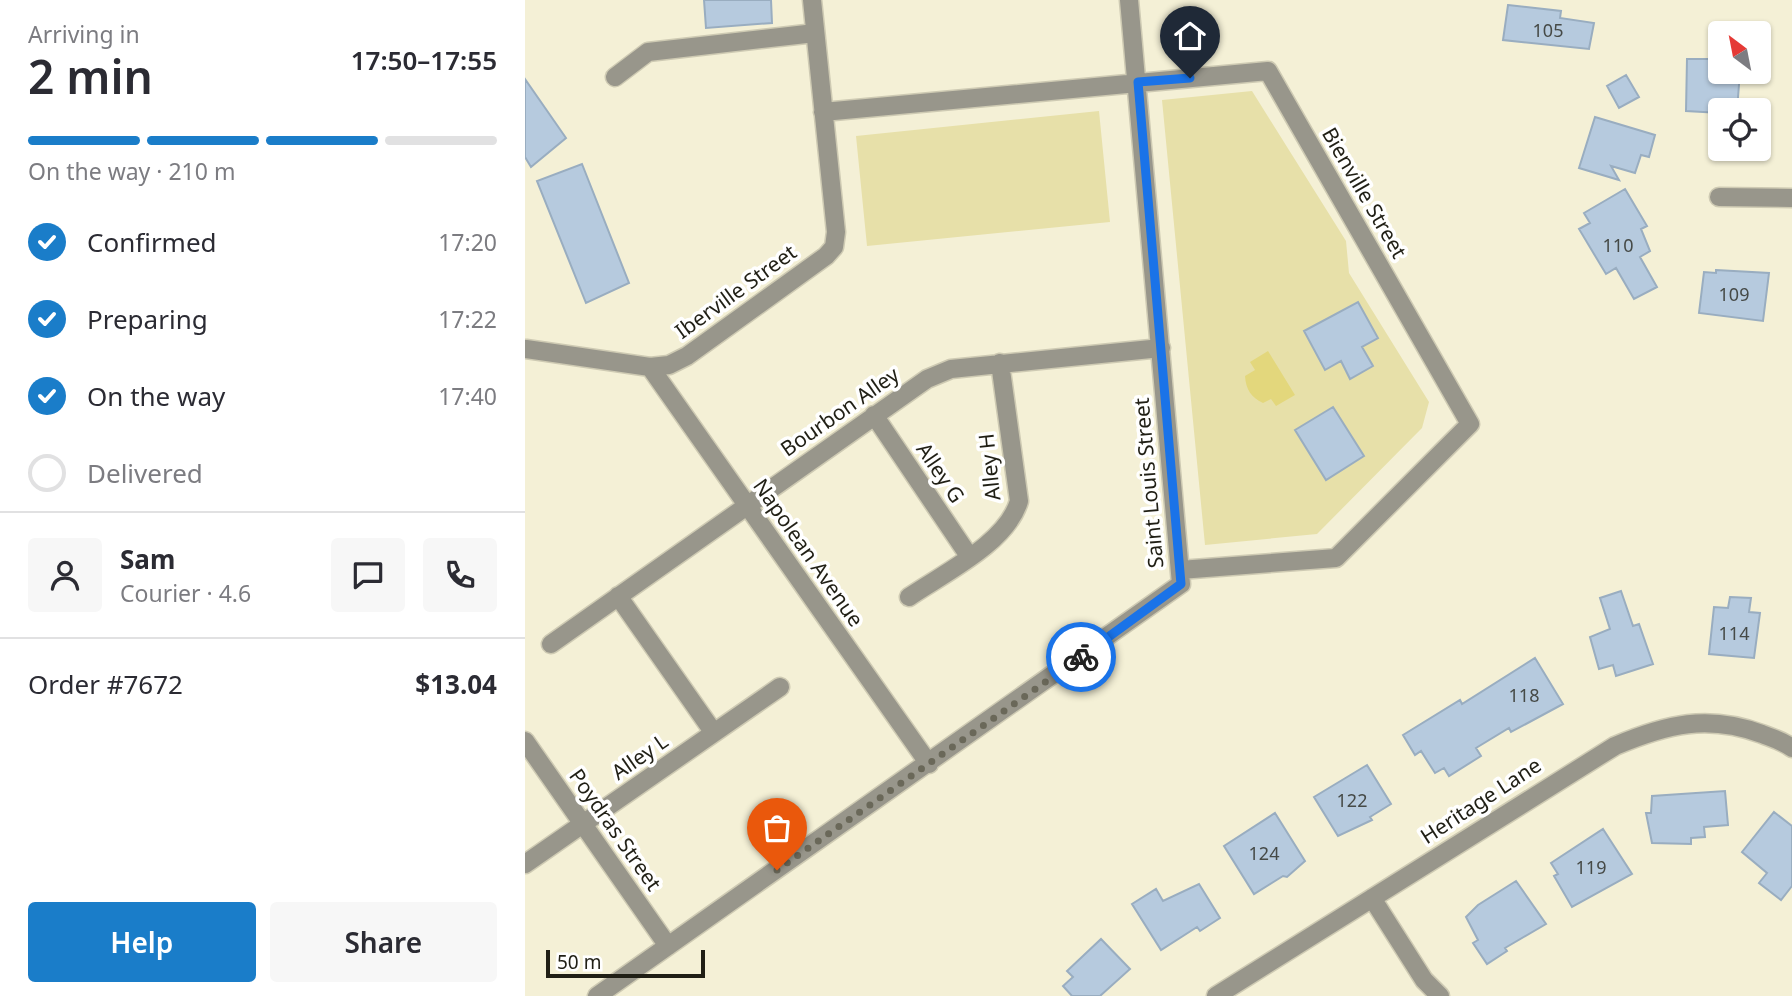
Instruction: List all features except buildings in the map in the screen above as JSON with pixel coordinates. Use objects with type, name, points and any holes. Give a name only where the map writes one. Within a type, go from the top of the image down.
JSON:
[{"type":"street","points":[[812,0],[823,112]]},
{"type":"street","name":"Saint Louis Street","points":[[597,996],[1181,584],[1129,0]]},
{"type":"street","points":[[615,77],[648,52],[815,33]]},
{"type":"street","name":"Bienville Street","points":[[823,112],[1268,71],[1470,424],[1336,558],[1180,570]]},
{"type":"street","name":"Iberville Street","points":[[525,351],[650,367],[669,365],[687,356],[826,256],[834,247],[823,112]]},
{"type":"street","points":[[1719,197],[1792,198]]},
{"type":"street","points":[[525,335],[525,351]]},
{"type":"street","name":"Bourbon Alley","points":[[551,644],[927,379],[951,369],[1161,348]]},
{"type":"street","name":"Alley H","points":[[909,597],[998,537],[1014,518],[1019,502],[1000,363]]},
{"type":"street","name":"Napolean Avenue","points":[[650,367],[929,764]]},
{"type":"street","name":"Alley G","points":[[874,415],[969,556]]},
{"type":"street","points":[[618,596],[714,733]]},
{"type":"street","name":"Alley L","points":[[525,864],[780,687]]},
{"type":"street","name":"Heritage Lane","points":[[1216,996],[1556,780],[1615,746],[1657,728],[1709,722],[1745,728],[1792,748]]},
{"type":"street","name":"Poydras Street","points":[[525,741],[668,946]]},
{"type":"street","points":[[1372,898],[1424,980],[1440,996]]},
{"type":"shaded area","points":[[1252,91],[1346,241],[1349,273],[1429,402],[1422,428],[1317,534],[1205,545],[1162,100]]},
{"type":"shaded area","points":[[1099,111],[1110,222],[867,246],[856,136]]},
{"type":"shaded area","points":[[1268,351],[1295,395],[1276,406],[1271,399],[1263,403],[1255,398],[1248,389],[1245,376],[1255,370],[1250,362]]},
{"type":"way so far","points":[[777,870],[1081,657]]},
{"type":"route","points":[[1081,657],[1181,584],[1138,82],[1190,78]]}]
